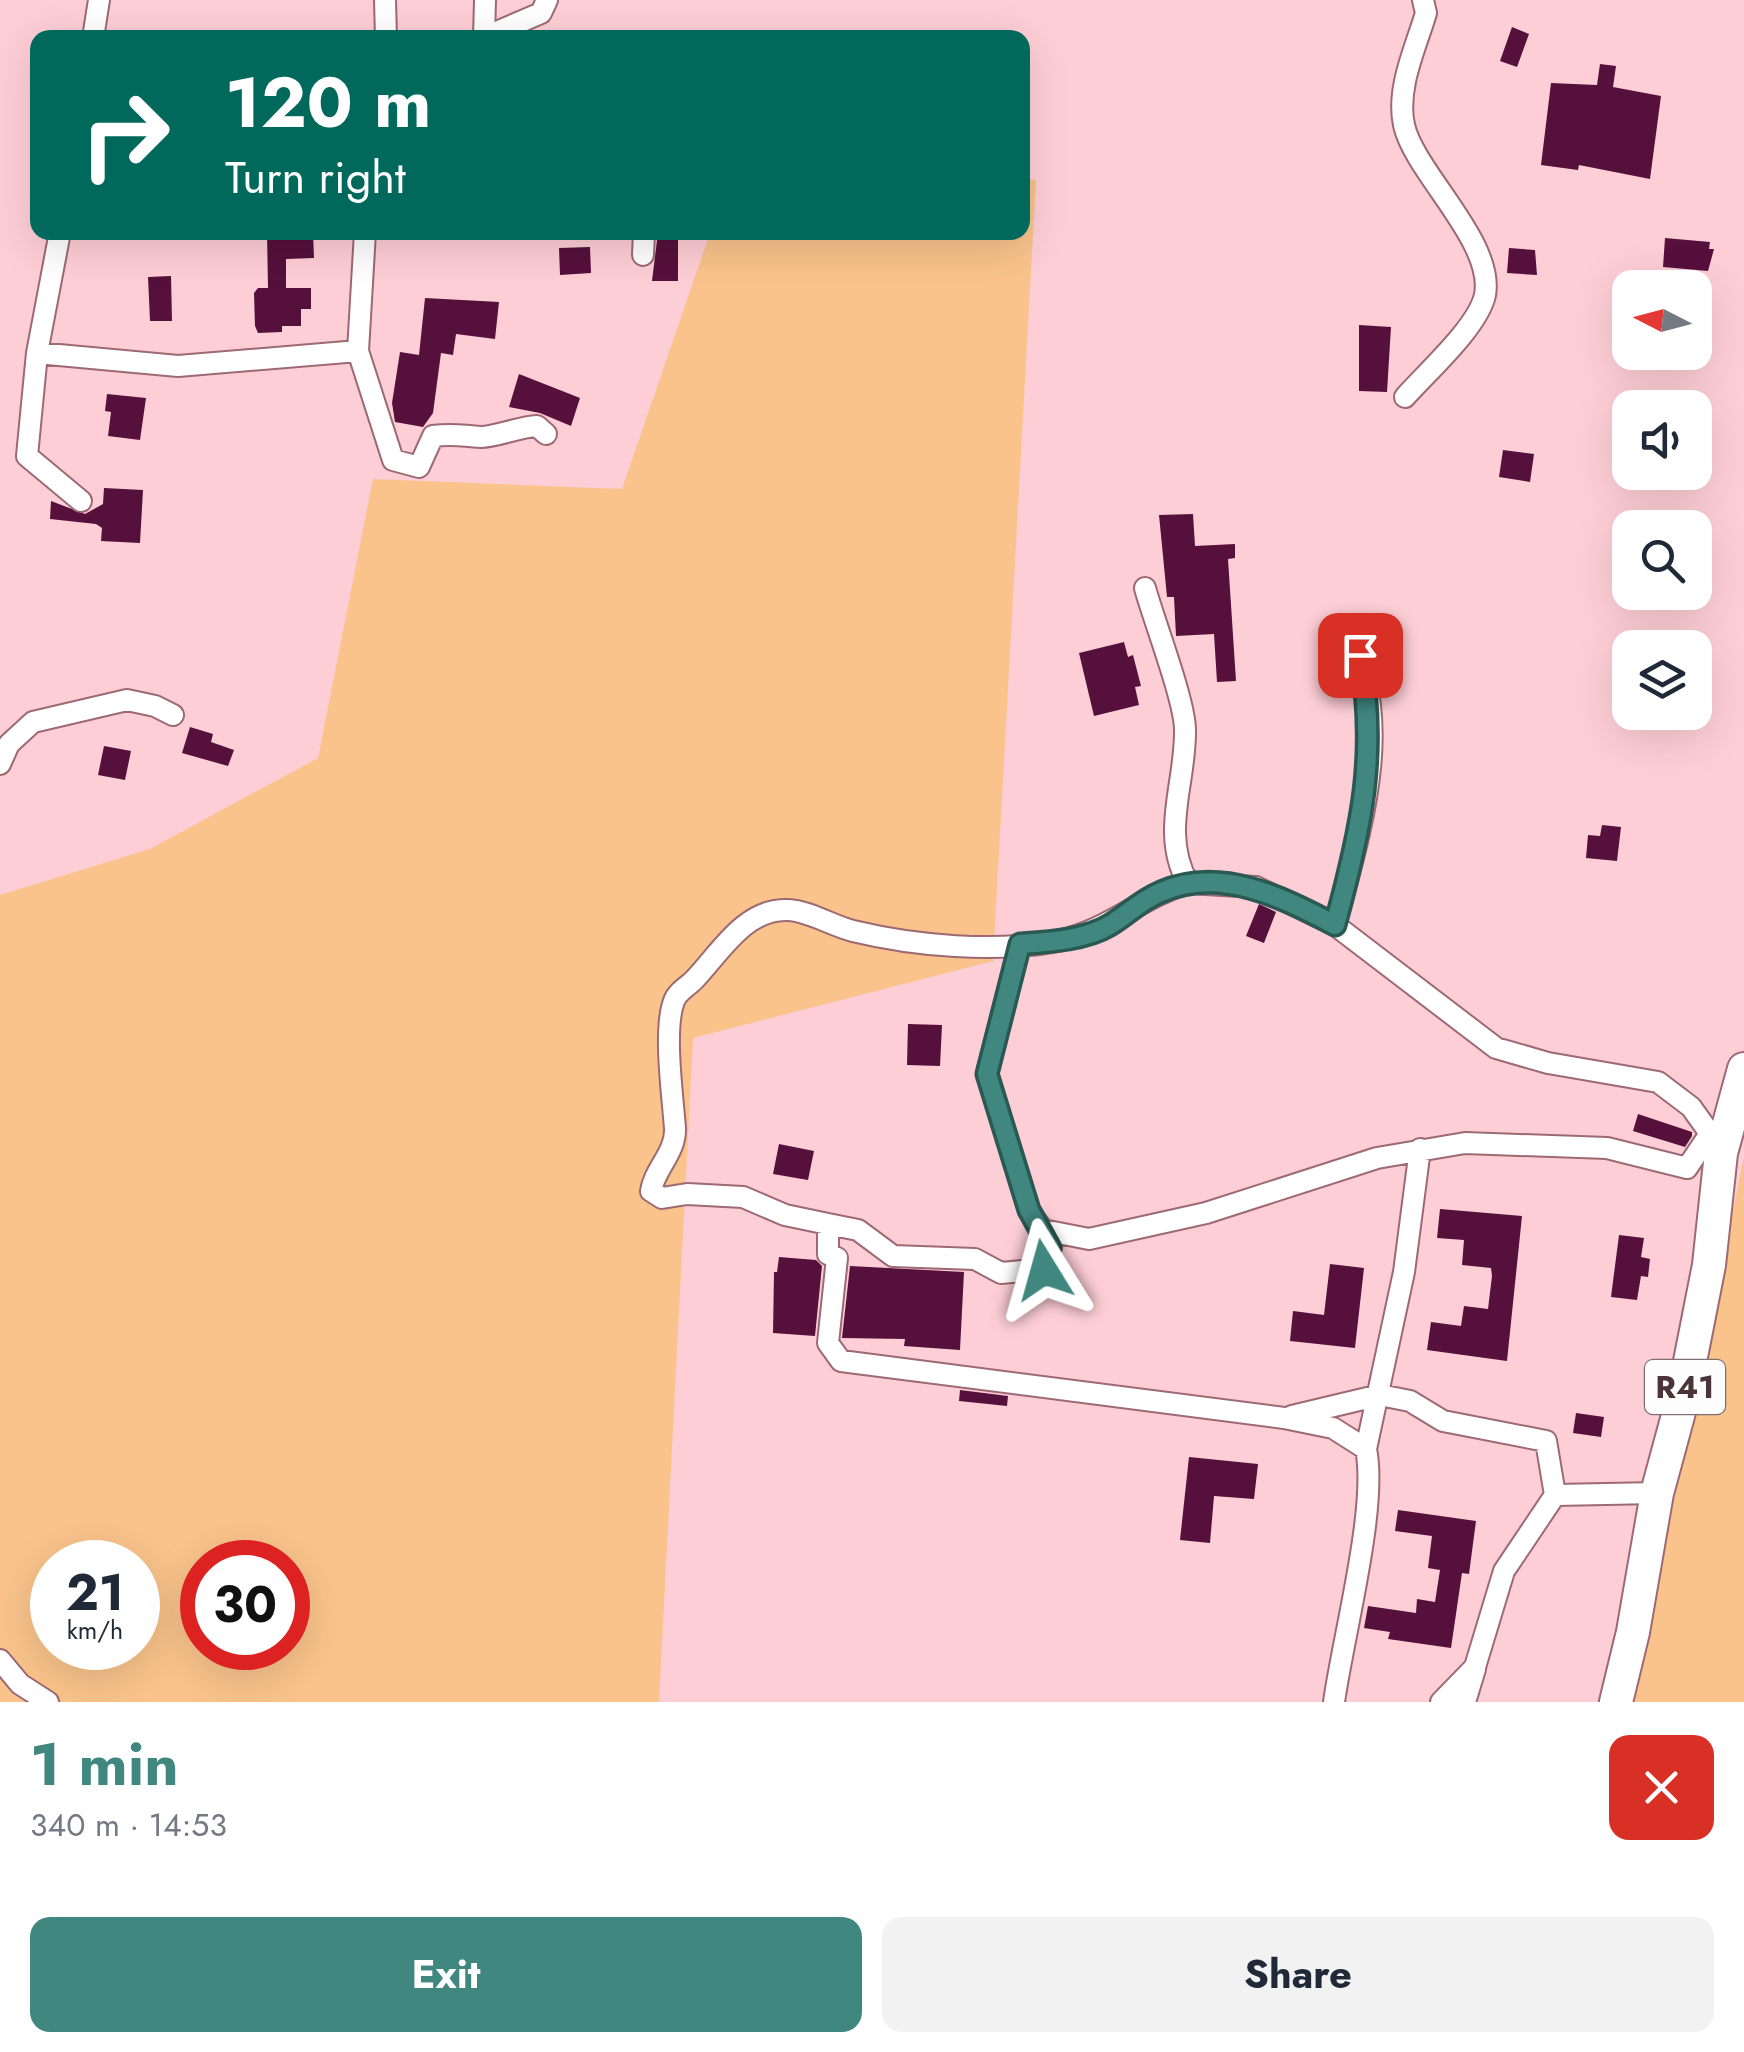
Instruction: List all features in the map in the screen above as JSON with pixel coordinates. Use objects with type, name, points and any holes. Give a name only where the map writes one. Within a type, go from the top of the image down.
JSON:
[{"type":"main road","name":"R41","points":[[1616,1702],[1634,1632],[1657,1493],[1683,1397],[1709,1266],[1716,1142],[1744,1069]]},
{"type":"street","points":[[94,30],[100,0]]},
{"type":"street","points":[[386,0],[386,30]]},
{"type":"street","points":[[484,30],[485,0]]},
{"type":"street","points":[[501,30],[541,13],[546,0]]},
{"type":"street","points":[[1405,397],[1476,316],[1484,297],[1486,274],[1444,191],[1404,126],[1402,92],[1426,12],[1423,0]]},
{"type":"street","points":[[58,240],[36,353],[27,456],[81,501]]},
{"type":"street","points":[[365,240],[358,352],[393,460],[419,467],[432,436],[463,432],[482,437],[510,428],[537,426],[546,434]]},
{"type":"street","points":[[643,255],[644,240]]},
{"type":"street","points":[[36,353],[178,366],[358,352]]},
{"type":"street","points":[[1145,588],[1186,728],[1174,824],[1175,859],[1188,882]]},
{"type":"street","points":[[1335,925],[1362,819],[1370,761],[1371,713],[1360,655],[1345,628]]},
{"type":"street","points":[[0,764],[9,744],[33,722],[72,716],[127,700],[155,706],[173,716]]},
{"type":"street","points":[[1020,944],[987,1074],[1029,1210],[1050,1248],[1044,1270],[1002,1273],[975,1259],[892,1256],[858,1230],[785,1216],[743,1197],[687,1194],[662,1198],[651,1191],[654,1176],[666,1161],[676,1132],[670,1015],[675,996],[737,929],[787,910],[854,931],[966,944],[1056,941],[1108,927],[1145,900],[1188,882],[1256,887],[1335,925],[1496,1048],[1548,1063],[1658,1082],[1692,1107],[1716,1142],[1687,1168],[1607,1148],[1572,1144],[1465,1143],[1298,1180],[1206,1213],[1106,1235],[1089,1238],[1043,1230]]},
{"type":"street","points":[[1334,1702],[1366,1507],[1370,1470],[1366,1449],[1404,1272],[1420,1150]]},
{"type":"street","points":[[828,1224],[828,1254],[838,1258],[828,1343],[841,1361],[1284,1418],[1333,1428],[1366,1449]]},
{"type":"street","points":[[1284,1418],[1380,1395],[1410,1401],[1444,1421],[1546,1442],[1555,1495],[1504,1571],[1466,1702]]},
{"type":"street","points":[[1555,1495],[1657,1493]]},
{"type":"street","points":[[0,1660],[20,1684],[48,1702]]},
{"type":"street","points":[[1441,1702],[1475,1667]]},
{"type":"shaded area","points":[[1030,179],[1036,180],[993,961],[693,1038],[659,1702],[0,1702],[0,895],[150,849],[318,758],[373,479],[622,489],[708,240],[1030,240]]},
{"type":"shaded area","points":[[1744,1157],[1744,1702],[1633,1702]]},
{"type":"building","points":[[1512,27],[1529,34],[1517,67],[1500,61]]},
{"type":"building","points":[[1600,64],[1616,66],[1613,87],[1661,96],[1650,179],[1579,165],[1578,170],[1541,165],[1551,83],[1597,85]]},
{"type":"building","points":[[1665,238],[1710,242],[1709,249],[1714,249],[1708,270],[1663,267]]},
{"type":"building","points":[[267,240],[313,240],[314,258],[286,259],[286,288],[311,288],[311,309],[301,309],[301,326],[282,326],[282,332],[258,333],[254,293],[258,288],[268,288]]},
{"type":"building","points":[[657,240],[678,240],[678,281],[652,281]]},
{"type":"building","points":[[590,247],[591,273],[560,275],[559,248]]},
{"type":"building","points":[[1509,248],[1535,250],[1537,275],[1507,273]]},
{"type":"building","points":[[171,276],[172,321],[150,321],[148,277]]},
{"type":"building","points":[[425,298],[499,302],[495,339],[456,334],[453,355],[441,353],[433,413],[423,427],[395,422],[392,403],[400,352],[419,355]]},
{"type":"building","points":[[1359,325],[1391,327],[1387,392],[1359,391]]},
{"type":"building","points":[[519,374],[580,398],[571,426],[540,413],[509,407]]},
{"type":"building","points":[[107,394],[146,398],[140,440],[108,436],[111,412],[105,411]]},
{"type":"building","points":[[1503,450],[1534,454],[1530,482],[1499,477]]},
{"type":"building","points":[[104,488],[143,490],[140,543],[101,541],[102,528],[96,524],[50,519],[51,501],[85,514],[103,504]]},
{"type":"building","points":[[1193,514],[1195,546],[1235,544],[1235,558],[1228,559],[1236,681],[1217,682],[1214,634],[1176,636],[1174,597],[1167,597],[1159,515]]},
{"type":"building","points":[[1124,642],[1128,657],[1133,655],[1141,686],[1135,687],[1139,705],[1094,716],[1079,653]]},
{"type":"building","points":[[190,727],[213,734],[211,742],[234,750],[228,766],[182,753]]},
{"type":"building","points":[[104,746],[131,751],[125,780],[98,775]]},
{"type":"building","points":[[1602,825],[1621,827],[1617,861],[1586,858],[1588,835],[1600,836]]},
{"type":"building","points":[[1259,904],[1276,912],[1264,943],[1246,936]]},
{"type":"building","points":[[908,1024],[942,1025],[940,1066],[907,1065]]},
{"type":"building","points":[[1638,1114],[1692,1132],[1692,1136],[1685,1147],[1633,1131]]},
{"type":"building","points":[[779,1144],[814,1151],[808,1180],[773,1174]]},
{"type":"building","points":[[1440,1209],[1522,1216],[1507,1361],[1427,1350],[1431,1322],[1461,1326],[1464,1306],[1488,1309],[1492,1276],[1491,1268],[1462,1265],[1464,1240],[1437,1238]]},
{"type":"building","points":[[1619,1235],[1644,1238],[1641,1257],[1650,1259],[1648,1277],[1641,1276],[1637,1300],[1611,1297]]},
{"type":"building","points":[[779,1257],[816,1260],[822,1266],[815,1336],[773,1333],[774,1272]]},
{"type":"building","points":[[1330,1264],[1364,1268],[1355,1348],[1290,1341],[1293,1311],[1324,1315]]},
{"type":"building","points":[[850,1266],[964,1272],[960,1350],[904,1346],[905,1339],[842,1338]]},
{"type":"building","points":[[960,1390],[1008,1396],[1007,1406],[959,1401]]},
{"type":"building","points":[[1576,1413],[1604,1417],[1601,1437],[1573,1433]]},
{"type":"building","points":[[1189,1457],[1258,1464],[1254,1499],[1214,1496],[1210,1543],[1180,1540]]},
{"type":"building","points":[[1398,1510],[1476,1521],[1469,1574],[1462,1573],[1451,1648],[1388,1639],[1390,1632],[1364,1628],[1368,1606],[1416,1613],[1417,1599],[1435,1602],[1440,1570],[1428,1568],[1432,1536],[1395,1531]]},
{"type":"route","points":[[1044,1270],[1050,1248],[1029,1210],[987,1074],[1020,944],[1056,941],[1108,927],[1159,892],[1188,882],[1256,887],[1335,925],[1362,819],[1370,761],[1371,713],[1360,655]]}]
